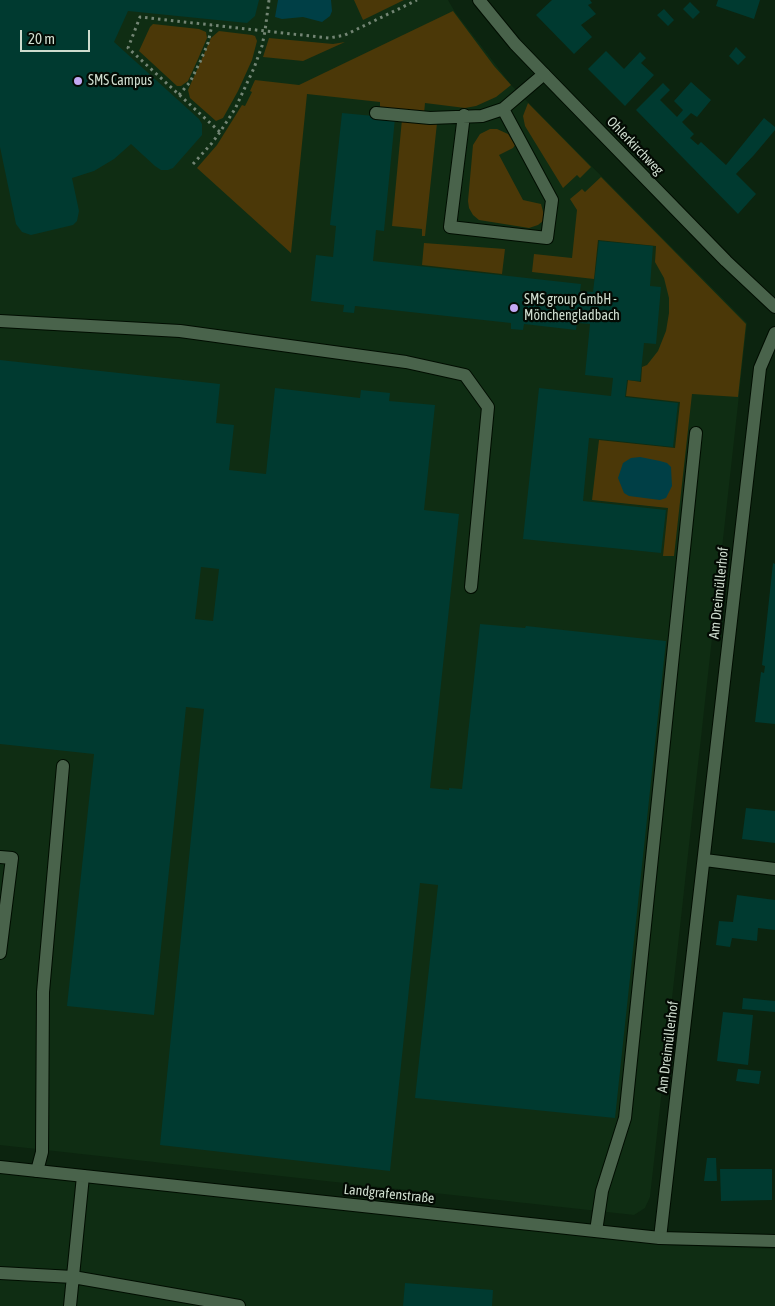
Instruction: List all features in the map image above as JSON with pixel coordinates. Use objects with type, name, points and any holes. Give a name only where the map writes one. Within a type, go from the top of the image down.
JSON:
[{"type":"street","name":"Ohlerkirchweg","points":[[479,0],[515,44],[726,261],[775,307]]},
{"type":"street","points":[[376,113],[430,118],[482,116],[503,109],[544,74]]},
{"type":"street","points":[[464,116],[450,227],[547,238],[552,200],[503,109]]},
{"type":"street","points":[[0,321],[180,331],[406,362],[465,375],[488,407],[471,588]]},
{"type":"street","name":"Am Dreimüllerhof","points":[[660,1238],[760,368],[775,333]]},
{"type":"street","points":[[596,1231],[602,1191],[625,1118],[696,434]]},
{"type":"street","points":[[37,1171],[42,1152],[43,992],[64,766]]},
{"type":"street","points":[[0,857],[12,858],[0,953]]},
{"type":"street","points":[[704,860],[775,869]]},
{"type":"street","name":"Landgrafenstraße","points":[[0,1167],[660,1238],[775,1240]]},
{"type":"street","points":[[70,1306],[82,1176]]},
{"type":"street","points":[[0,1273],[73,1276],[239,1306]]},
{"type":"path","points":[[193,164],[220,132],[246,87],[262,46],[269,0]]},
{"type":"path","points":[[220,132],[128,48],[140,17],[329,38],[339,37],[417,0]]},
{"type":"path","points":[[179,95],[190,82],[201,60],[208,43],[212,25]]},
{"type":"shaded area","points":[[0,0],[448,0],[455,12],[512,86],[747,323],[650,1197],[645,1208],[634,1215],[0,1145]]},
{"type":"shaded area","points":[[354,0],[404,0],[363,20]]},
{"type":"shaded area","points":[[453,11],[494,66],[511,85],[496,97],[476,106],[465,108],[425,103],[424,114],[380,110],[380,102],[307,94],[291,253],[197,168],[217,145],[242,105],[245,106],[252,92],[250,91],[255,80],[299,85]]},
{"type":"shaded area","points":[[153,24],[199,29],[206,32],[207,38],[188,81],[181,86],[177,86],[139,51]]},
{"type":"shaded area","points":[[219,31],[252,35],[255,36],[257,41],[252,60],[238,91],[223,118],[216,121],[190,98],[188,90],[211,38]]},
{"type":"shaded area","points":[[269,38],[333,44],[345,42],[303,61],[263,57]]},
{"type":"shaded area","points":[[528,103],[591,167],[580,178],[577,175],[563,188],[525,126],[523,116]]},
{"type":"shaded area","points":[[402,119],[437,123],[425,236],[422,236],[422,229],[392,226]]},
{"type":"shaded area","points":[[490,129],[497,129],[508,134],[515,145],[499,155],[523,200],[541,204],[544,215],[543,221],[538,225],[529,228],[479,220],[469,208],[473,145],[480,134]]},
{"type":"shaded area","points":[[601,177],[746,324],[738,397],[692,394],[674,556],[663,556],[668,508],[592,500],[599,440],[675,448],[680,402],[626,396],[628,380],[641,382],[642,367],[647,365],[658,351],[666,331],[669,298],[664,278],[655,262],[656,246],[598,240],[594,279],[532,272],[534,254],[572,258],[577,210],[570,199],[582,189],[585,192]]},
{"type":"shaded area","points":[[424,243],[505,249],[502,274],[422,265]]},
{"type":"shaded area","points":[[0,1172],[667,1245],[775,1249],[775,1306],[0,1306]]},
{"type":"water","points":[[278,0],[331,0],[332,11],[330,16],[322,22],[303,17],[282,19],[275,17]]},
{"type":"water","points":[[640,457],[667,463],[671,467],[672,486],[666,498],[660,500],[629,496],[624,493],[618,478],[623,463],[631,458]]},
{"type":"building","name":"SMS Campus","points":[[0,0],[259,0],[255,16],[247,23],[128,11],[114,42],[199,119],[202,124],[202,135],[173,168],[168,170],[161,170],[155,166],[131,144],[114,159],[94,171],[72,178],[79,211],[77,221],[73,225],[31,235],[22,232],[16,224],[0,147]]},
{"type":"building","points":[[552,0],[590,0],[592,3],[588,5],[596,14],[581,25],[592,37],[574,54],[536,15]]},
{"type":"building","points":[[718,0],[760,0],[754,19],[716,6]]},
{"type":"building","points":[[690,2],[700,12],[693,19],[683,9]]},
{"type":"building","points":[[664,9],[674,20],[668,26],[657,15]]},
{"type":"building","points":[[736,47],[746,57],[738,65],[729,56]]},
{"type":"building","points":[[606,51],[624,69],[640,52],[646,58],[641,63],[654,75],[625,106],[588,69]]},
{"type":"building","points":[[691,82],[711,100],[697,117],[691,113],[682,122],[694,134],[690,138],[698,145],[701,142],[726,165],[764,118],[775,127],[775,130],[736,174],[756,194],[738,214],[636,110],[663,83],[670,90],[660,100],[677,117],[683,110],[674,101]]},
{"type":"building","points":[[342,113],[395,118],[384,231],[376,230],[373,261],[581,284],[580,291],[593,292],[599,241],[653,246],[650,286],[661,287],[656,344],[644,343],[640,381],[627,380],[625,397],[678,403],[673,447],[589,438],[583,501],[666,510],[661,553],[523,539],[539,388],[611,396],[613,378],[585,375],[590,324],[577,323],[576,330],[524,324],[523,330],[511,329],[511,323],[355,306],[354,313],[343,312],[344,305],[311,301],[316,255],[333,257],[336,226],[330,225]]},
{"type":"building","points":[[0,360],[220,384],[216,423],[234,425],[229,470],[266,474],[275,388],[360,398],[361,390],[390,393],[389,401],[435,405],[424,510],[459,514],[430,788],[462,789],[480,624],[525,628],[526,626],[666,641],[615,1118],[415,1098],[438,885],[420,883],[390,1171],[160,1145],[204,709],[186,707],[154,1015],[67,1006],[94,754],[0,744]],"holes":[[[201,567],[219,569],[213,621],[195,619]]]},
{"type":"building","points":[[773,563],[775,564],[775,724],[755,722],[761,672],[764,673],[765,666],[762,665]]},
{"type":"building","points":[[746,808],[775,811],[775,843],[742,839]]},
{"type":"building","points":[[737,895],[775,900],[775,930],[758,928],[757,941],[732,938],[730,947],[716,945],[719,921],[733,922]]},
{"type":"building","points":[[743,998],[775,1001],[775,1012],[742,1009]]},
{"type":"building","points":[[723,1012],[753,1015],[748,1065],[717,1061]]},
{"type":"building","points":[[738,1069],[761,1071],[759,1084],[736,1081]]},
{"type":"building","points":[[707,1158],[716,1158],[717,1181],[704,1181]]},
{"type":"building","points":[[720,1169],[772,1169],[772,1200],[721,1201]]},
{"type":"building","points":[[405,1283],[493,1290],[492,1306],[403,1306]]},
{"type":"place","name":"SMS Campus","points":[[78,81]]},
{"type":"place","name":"SMS group GmbH - Mönchengladbach","points":[[514,308]]}]
